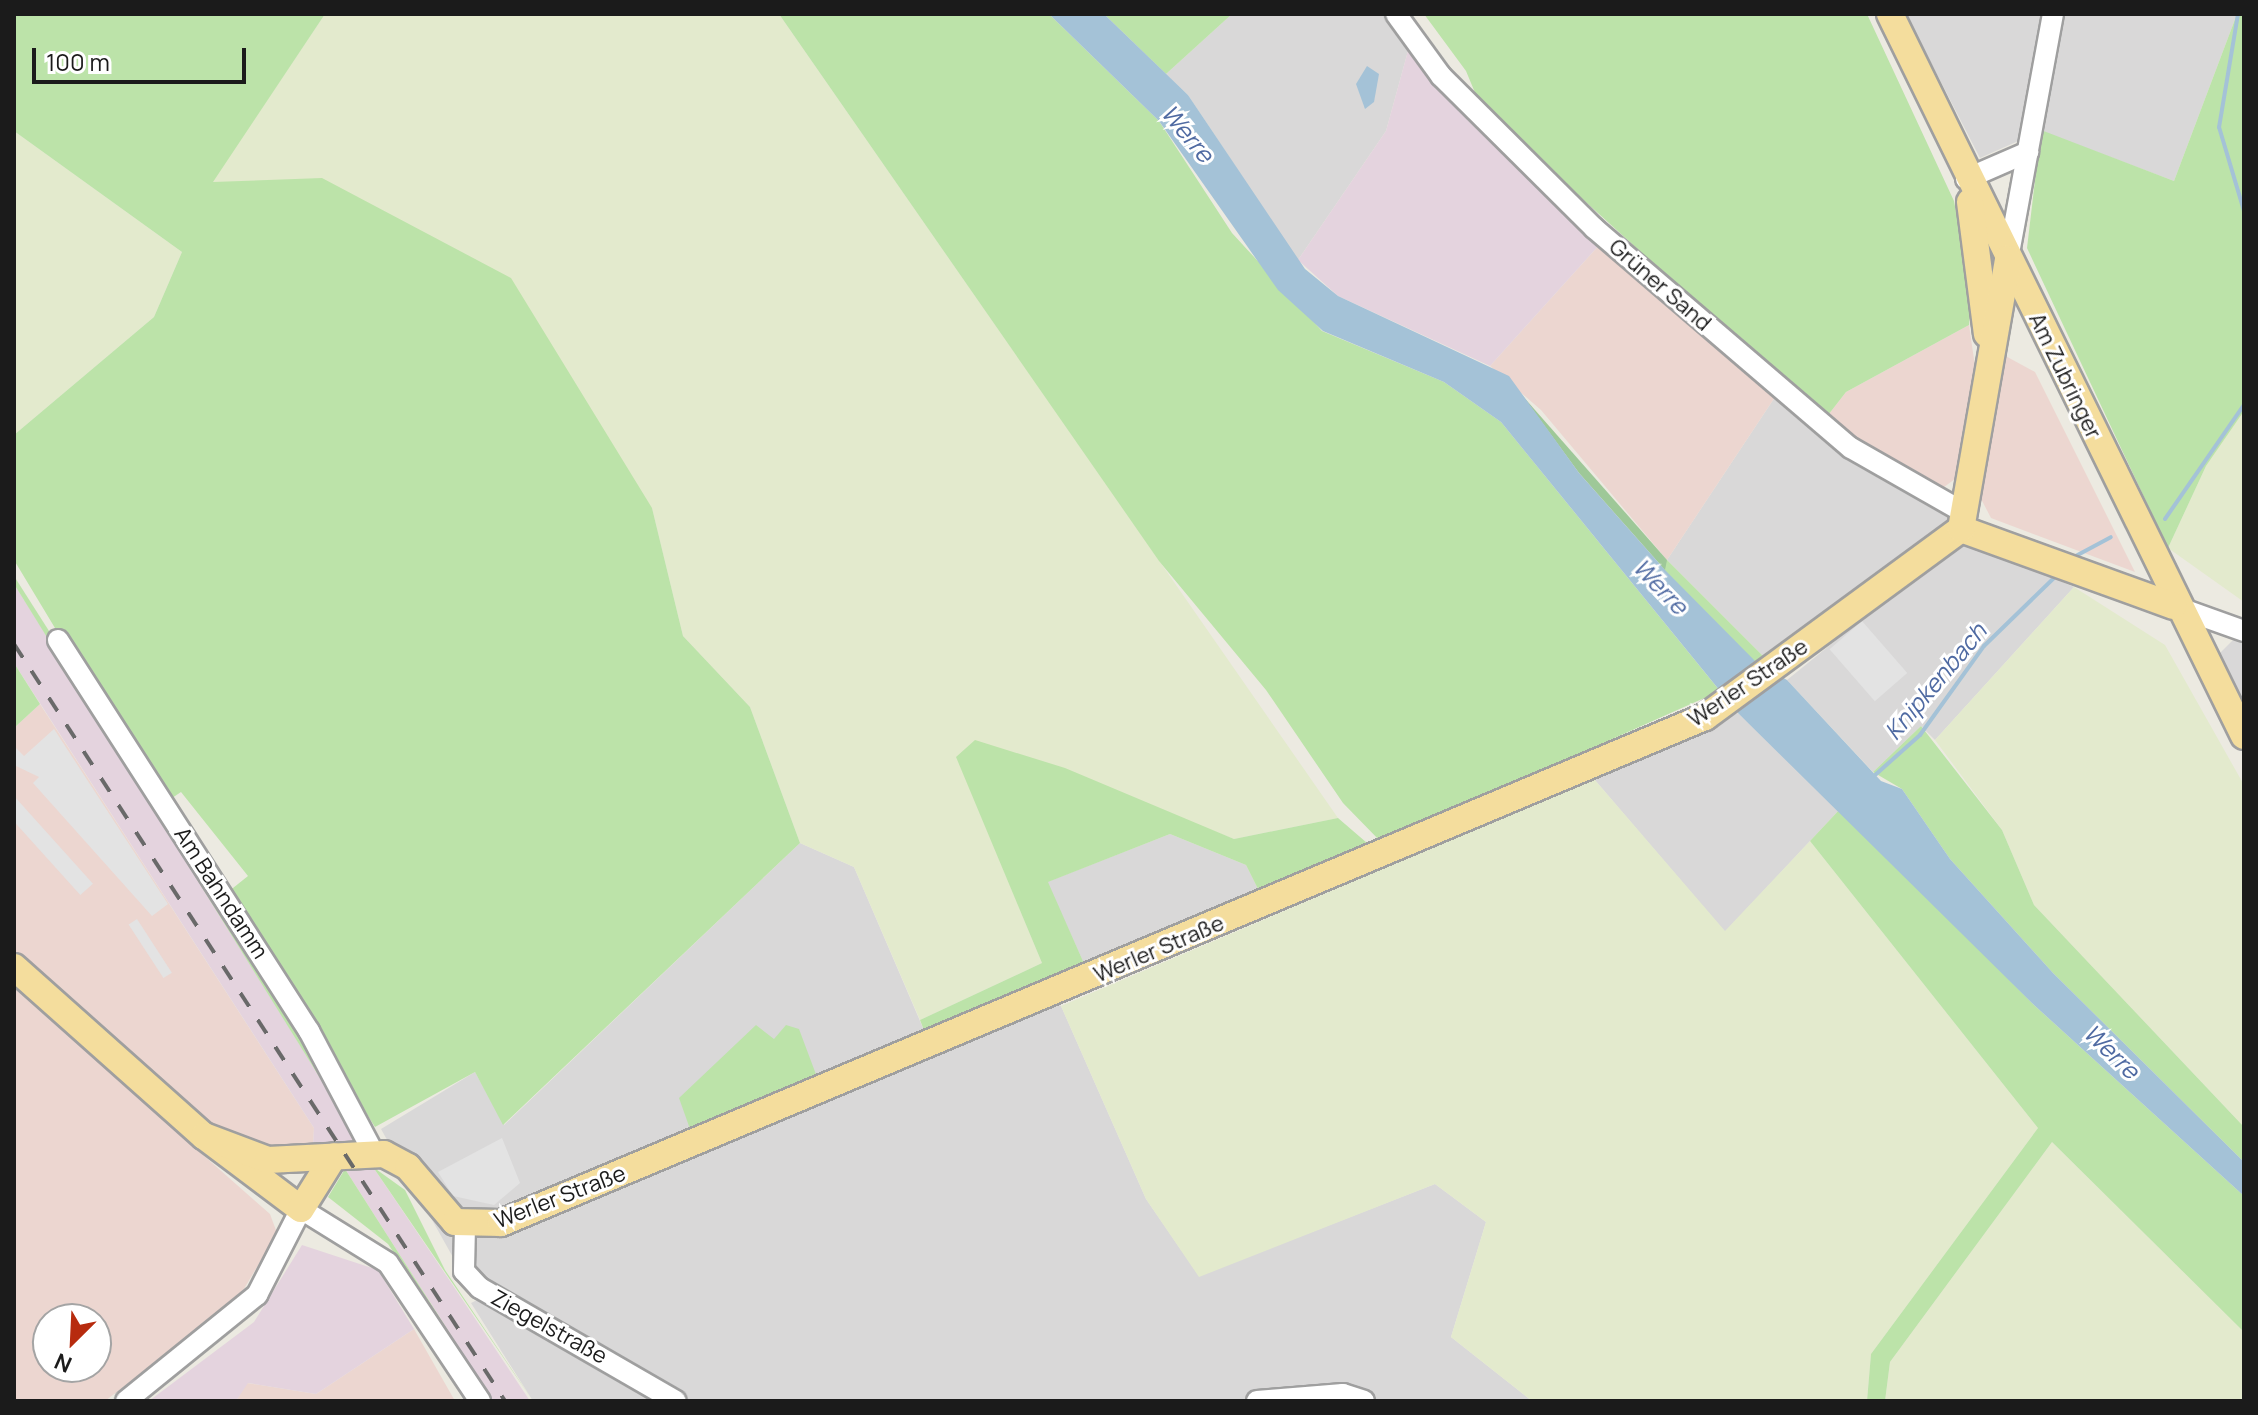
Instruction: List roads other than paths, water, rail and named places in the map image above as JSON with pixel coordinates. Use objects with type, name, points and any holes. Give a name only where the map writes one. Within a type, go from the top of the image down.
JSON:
[{"type":"main road","name":"Am Zubringer","points":[[1890,14],[1966,179],[2008,259],[2174,606],[2244,736]]},
{"type":"main road","points":[[1966,179],[1990,354]]},
{"type":"main road","points":[[2008,259],[1962,521],[2174,606]]},
{"type":"main road","name":"Werler Straße","points":[[373,1152],[408,1167],[434,1206],[465,1226],[501,1223],[766,1115],[1705,717],[1773,669],[1962,521]]},
{"type":"main road","points":[[14,967],[204,1136],[301,1209],[334,1156]]},
{"type":"main road","points":[[204,1136],[268,1160],[373,1152]]},
{"type":"street","name":"Grüner Sand","points":[[1396,14],[1441,76],[1594,228],[1851,448],[1962,521]]},
{"type":"street","points":[[2008,259],[2053,14]]},
{"type":"street","points":[[1966,179],[2028,152]]},
{"type":"street","points":[[2174,606],[2244,631]]},
{"type":"street","name":"Am Bahndamm","points":[[58,640],[309,1031],[373,1152]]},
{"type":"street","points":[[126,1401],[257,1295],[301,1209],[388,1263],[480,1401]]},
{"type":"street","name":"Ziegelstraße","points":[[465,1226],[464,1271],[480,1288],[676,1401]]},
{"type":"street","points":[[1257,1401],[1343,1394],[1364,1401]]},
{"type":"water","name":"Werre","points":[[1049,14],[1104,14],[1188,95],[1305,269],[1338,296],[1509,376],[1579,473],[1665,570],[1758,664],[1787,680],[1881,781],[1902,789],[1950,859],[2053,973],[2244,1162],[2244,1196],[2034,1005],[1738,713],[1501,422],[1444,382],[1323,331],[1278,290],[1159,121]]},
{"type":"water","points":[[1367,66],[1379,74],[1374,102],[1365,109],[1356,84]]},
{"type":"waterway","name":"Knipkenbach","points":[[2238,14],[2219,127],[2244,211]]},
{"type":"waterway","name":"Knipkenbach","points":[[2165,519],[2244,405]]},
{"type":"waterway","name":"Knipkenbach","points":[[2072,558],[2111,537]]},
{"type":"waterway","name":"Knipkenbach","points":[[1874,776],[1920,735],[1984,646],[2058,574]]},
{"type":"railway","points":[[14,644],[505,1401]]}]
